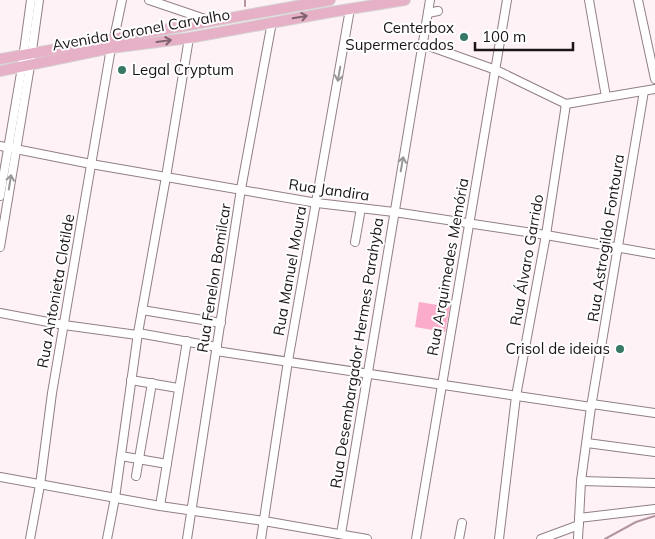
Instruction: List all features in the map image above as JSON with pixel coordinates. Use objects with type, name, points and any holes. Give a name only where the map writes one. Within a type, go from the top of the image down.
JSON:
[{"type":"main road","name":"Avenida Coronel Carvalho","points":[[0,59],[330,0]]},
{"type":"main road","name":"Avenida Coronel Carvalho","points":[[0,71],[111,48],[189,38],[405,0]]},
{"type":"street","points":[[28,53],[31,0]]},
{"type":"street","points":[[0,196],[8,148],[20,102],[39,0]]},
{"type":"street","points":[[114,38],[122,0]]},
{"type":"street","points":[[149,0],[212,21]]},
{"type":"street","points":[[330,0],[331,12]]},
{"type":"street","name":"Rua Desembargador Hermes Parahyba","points":[[341,534],[430,0]]},
{"type":"street","name":"Rua Arquimedes Memória","points":[[416,539],[507,0]]},
{"type":"street","points":[[589,0],[606,97]]},
{"type":"street","points":[[638,0],[655,80]]},
{"type":"street","name":"Rua Manuel Moura","points":[[261,539],[288,361],[350,9]]},
{"type":"street","points":[[428,13],[438,11]]},
{"type":"street","name":"Rua Fenelon Bomilcar","points":[[187,539],[241,190],[271,23]]},
{"type":"street","points":[[108,539],[138,334],[189,38]]},
{"type":"street","points":[[423,44],[496,70],[566,104],[655,89]]},
{"type":"street","name":"Rua Antonieta Clotilde","points":[[30,539],[40,485],[52,393],[111,48]]},
{"type":"street","name":"Rua Astrogildo Fontoura","points":[[578,539],[581,481],[591,406],[644,91]]},
{"type":"street","name":"Rua Álvaro Garrido","points":[[499,539],[516,396],[546,235],[566,104]]},
{"type":"street","points":[[0,248],[8,148]]},
{"type":"street","name":"Rua Jandira","points":[[8,148],[316,203],[394,212],[655,254]]},
{"type":"street","points":[[355,242],[361,208]]},
{"type":"street","points":[[142,310],[220,323]]},
{"type":"street","points":[[0,312],[64,325],[187,341],[217,349],[288,361],[516,396],[655,413]]},
{"type":"street","points":[[160,506],[187,341]]},
{"type":"street","points":[[131,380],[178,388]]},
{"type":"street","points":[[136,476],[152,384]]},
{"type":"street","points":[[587,443],[655,452]]},
{"type":"street","points":[[120,456],[167,464]]},
{"type":"street","points":[[0,478],[367,539]]},
{"type":"street","points":[[581,481],[655,483]]},
{"type":"street","points":[[541,539],[579,521],[655,509]]},
{"type":"street","points":[[459,539],[462,523]]},
{"type":"shaded area","points":[[419,302],[450,307],[445,332],[415,327]]},
{"type":"waterway","points":[[245,0],[245,6]]},
{"type":"waterway","points":[[605,539],[636,522],[655,516]]},
{"type":"place","name":"Centerbox Supermercados","points":[[464,37]]},
{"type":"place","name":"Legal Cryptum","points":[[122,70]]},
{"type":"place","name":"Crisol de ideias","points":[[620,349]]}]
